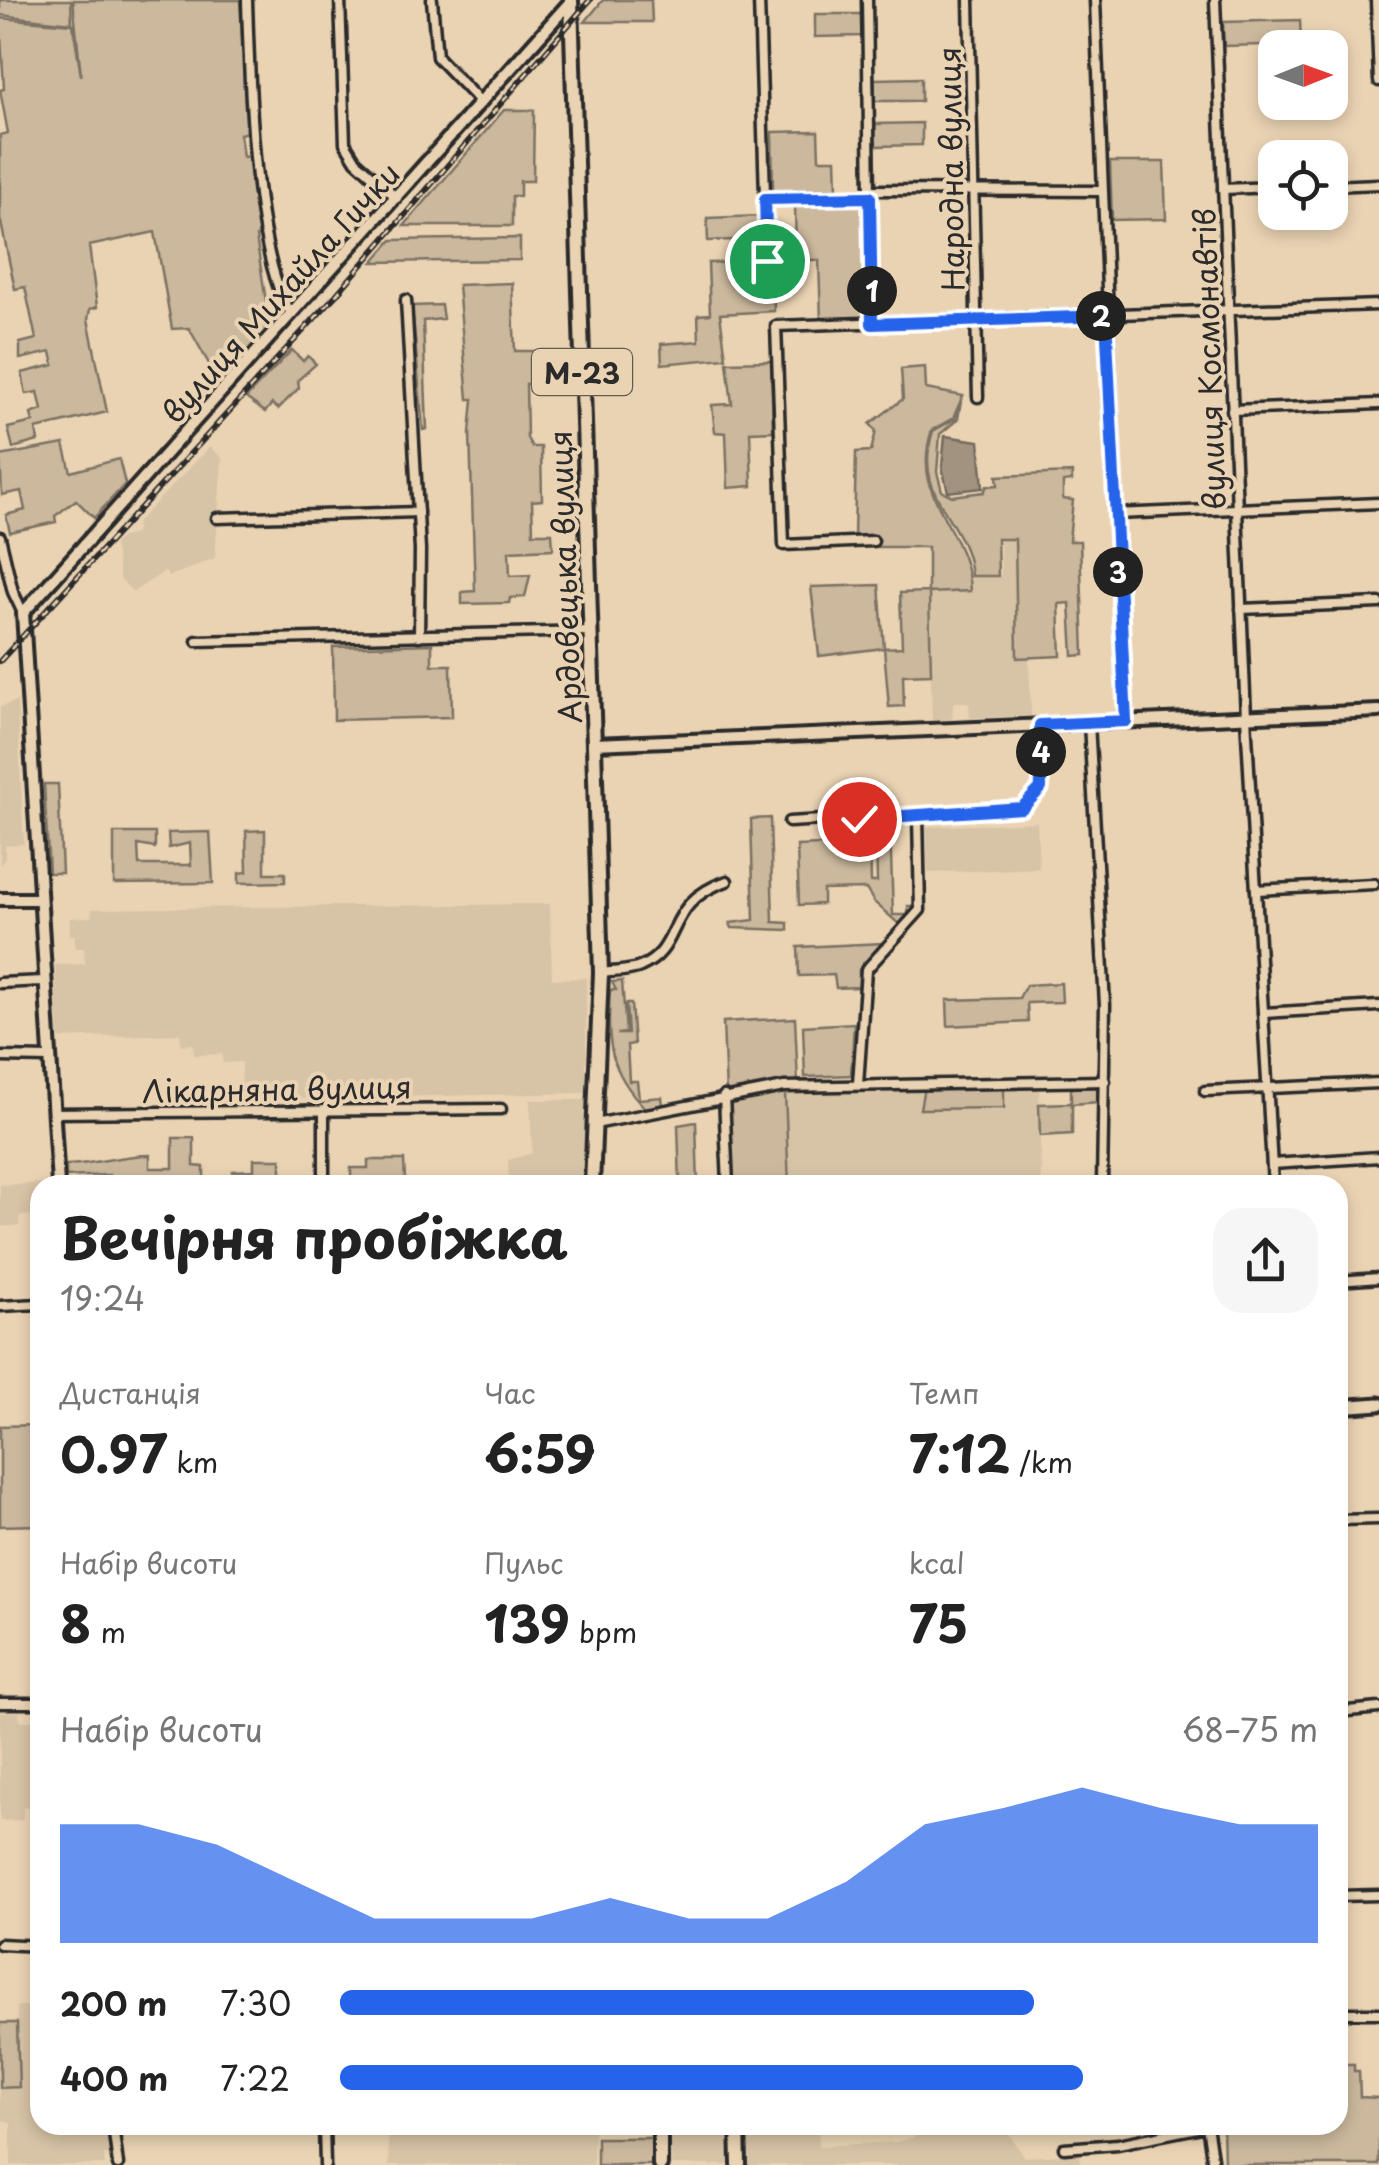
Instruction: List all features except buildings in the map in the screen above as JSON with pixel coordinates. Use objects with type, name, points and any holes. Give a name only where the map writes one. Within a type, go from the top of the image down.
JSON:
[{"type":"highway","name":"Ардовецька вулиця","points":[[571,1],[600,973]]},
{"type":"highway","name":"М-23","points":[[592,1175],[600,973]]},
{"type":"highway","points":[[660,2135],[660,2165]]},
{"type":"highway","points":[[738,2135],[739,2165]]},
{"type":"main road","points":[[1348,1406],[1379,1404]]},
{"type":"street","points":[[247,0],[253,139],[276,283],[292,314]]},
{"type":"street","points":[[340,0],[345,143],[356,161],[397,198]]},
{"type":"street","points":[[432,0],[437,57],[481,102]]},
{"type":"street","points":[[760,0],[767,261]]},
{"type":"street","points":[[867,0],[872,324]]},
{"type":"street","name":"Народна вулиця","points":[[969,0],[978,397]]},
{"type":"street","points":[[1095,0],[1126,721]]},
{"type":"street","name":"вулиця Космонавтів","points":[[1216,0],[1246,716],[1273,1175]]},
{"type":"street","points":[[1376,0],[1379,81]]},
{"type":"street","name":"вулиця Михайла Гички","points":[[23,613],[571,1]]},
{"type":"street","points":[[1348,185],[1379,184]]},
{"type":"street","points":[[1223,189],[1258,188]]},
{"type":"street","points":[[765,199],[973,190],[1102,191]]},
{"type":"street","points":[[406,300],[420,550],[419,636]]},
{"type":"street","points":[[873,541],[784,545],[776,326],[1379,306]]},
{"type":"street","points":[[1232,410],[1379,404]]},
{"type":"street","points":[[1115,514],[1379,503]]},
{"type":"street","points":[[217,518],[418,512]]},
{"type":"street","points":[[0,537],[12,592],[23,613],[57,1175]]},
{"type":"street","points":[[1241,609],[1379,603]]},
{"type":"street","points":[[197,641],[590,631]]},
{"type":"street","points":[[594,744],[1379,711]]},
{"type":"street","points":[[1089,723],[1106,1081],[1102,1175]]},
{"type":"street","points":[[789,822],[1002,813],[1029,804],[1041,788],[1040,725]]},
{"type":"street","points":[[858,1084],[866,970],[920,910],[918,816]]},
{"type":"street","points":[[600,973],[639,967],[664,950],[688,901],[727,881]]},
{"type":"street","points":[[1256,890],[1374,884]]},
{"type":"street","points":[[0,900],[39,899]]},
{"type":"street","points":[[0,983],[44,982]]},
{"type":"street","points":[[1264,1013],[1379,1006]]},
{"type":"street","points":[[0,1057],[49,1058]]},
{"type":"street","points":[[595,1124],[784,1087],[1106,1081]]},
{"type":"street","points":[[1204,1091],[1379,1083]]},
{"type":"street","points":[[724,1096],[728,1175]]},
{"type":"street","name":"Лікарняна вулиця","points":[[53,1114],[501,1108]]},
{"type":"street","points":[[324,1110],[324,1175]]},
{"type":"street","points":[[1272,1164],[1379,1157]]},
{"type":"street","points":[[1348,1280],[1379,1278]]},
{"type":"street","points":[[0,1306],[30,1304]]},
{"type":"street","points":[[1348,1520],[1379,1518]]},
{"type":"street","points":[[0,1703],[30,1703]]},
{"type":"street","points":[[1348,1711],[1379,1708]]},
{"type":"street","points":[[1348,1896],[1379,1896]]},
{"type":"street","points":[[0,1944],[30,1946]]},
{"type":"street","points":[[1348,2013],[1379,2012]]},
{"type":"street","points":[[114,2135],[118,2165]]},
{"type":"street","points":[[324,2135],[325,2165]]},
{"type":"street","points":[[1064,2148],[1118,2144],[1162,2135]]},
{"type":"street","points":[[1208,2135],[1213,2165]]},
{"type":"shaded area","points":[[0,0],[71,0],[72,23],[0,15]]},
{"type":"shaded area","points":[[73,0],[240,0],[248,132],[240,134],[243,157],[250,156],[263,235],[256,237],[270,327],[219,382],[189,328],[172,329],[155,232],[89,246],[97,307],[90,309],[88,319],[107,412],[36,429],[38,441],[13,448],[8,428],[33,422],[31,414],[42,410],[38,392],[26,394],[22,373],[54,365],[51,352],[20,359],[20,343],[36,339],[25,287],[15,289],[0,218],[0,135],[8,133],[0,90],[4,89],[0,18],[73,24],[81,76]]},
{"type":"shaded area","points":[[603,0],[651,0],[652,22],[585,22]]},
{"type":"shaded area","points":[[815,14],[861,14],[862,36],[815,37]]},
{"type":"shaded area","points":[[1300,20],[1300,30],[1258,30],[1258,45],[1224,46],[1223,22]]},
{"type":"shaded area","points":[[921,78],[921,101],[875,101],[874,79]]},
{"type":"shaded area","points":[[504,110],[534,110],[533,181],[520,181],[520,196],[512,196],[512,226],[404,226]]},
{"type":"shaded area","points":[[922,123],[922,145],[876,146],[875,124]]},
{"type":"shaded area","points":[[818,131],[819,159],[836,159],[837,189],[773,191],[772,132]]},
{"type":"shaded area","points":[[1110,162],[1164,162],[1166,219],[1112,220]]},
{"type":"shaded area","points":[[856,201],[866,211],[868,317],[821,321],[819,260],[796,260],[795,203]]},
{"type":"shaded area","points":[[760,216],[761,239],[708,241],[707,218]]},
{"type":"shaded area","points":[[520,238],[520,260],[373,262],[392,240]]},
{"type":"shaded area","points":[[773,261],[774,311],[720,314],[726,358],[662,364],[661,344],[699,341],[698,315],[710,314],[708,263]]},
{"type":"shaded area","points":[[512,283],[515,351],[546,351],[547,383],[526,384],[527,438],[532,447],[541,447],[542,500],[532,501],[533,533],[552,533],[553,549],[509,551],[510,576],[530,575],[525,597],[510,598],[509,603],[462,604],[462,592],[475,591],[470,433],[473,399],[468,399],[458,285]]},
{"type":"shaded area","points":[[441,305],[443,319],[423,321],[427,429],[423,430],[412,306]]},
{"type":"shaded area","points":[[292,350],[303,361],[308,356],[316,364],[298,380],[299,388],[278,409],[272,404],[265,412],[246,398]]},
{"type":"shaded area","points":[[771,361],[773,431],[750,432],[752,486],[728,488],[726,433],[715,432],[712,405],[732,404],[727,362]]},
{"type":"shaded area","points":[[925,367],[926,389],[963,396],[953,418],[932,430],[927,454],[933,495],[960,549],[970,591],[929,593],[931,674],[903,675],[904,706],[889,707],[884,648],[902,647],[900,593],[928,592],[928,547],[877,547],[876,535],[854,536],[856,452],[871,451],[876,431],[870,424],[903,399],[901,369]]},
{"type":"shaded area","points":[[961,401],[958,419],[940,434],[937,472],[942,491],[952,496],[984,492],[987,486],[998,485],[997,476],[1072,473],[1072,481],[1063,482],[1063,499],[1073,500],[1069,541],[1080,541],[1084,655],[1073,656],[1070,603],[1059,604],[1061,656],[1017,658],[1015,539],[997,539],[998,576],[971,576],[961,539],[929,474],[933,431],[955,419]]},
{"type":"shaded area","points":[[945,436],[979,441],[983,488],[948,492],[942,467]]},
{"type":"shaded area","points":[[64,444],[71,472],[119,459],[125,484],[94,518],[76,500],[55,516],[56,522],[10,532],[6,515],[25,510],[21,491],[2,495],[0,456]]},
{"type":"shaded area","points":[[210,447],[222,458],[215,558],[168,577],[165,571],[133,592],[120,579],[114,544],[121,537],[135,534],[137,522]]},
{"type":"shaded area","points":[[1000,539],[1015,539],[1017,658],[1029,658],[1031,716],[970,718],[969,702],[953,702],[952,719],[932,720],[929,592],[971,591],[971,576],[1001,576]]},
{"type":"shaded area","points":[[879,585],[884,648],[819,656],[811,587]]},
{"type":"shaded area","points":[[432,644],[432,665],[451,665],[452,717],[334,720],[333,647]]},
{"type":"shaded area","points":[[17,701],[24,844],[5,846],[5,858],[0,865],[0,707]]},
{"type":"shaded area","points":[[44,784],[58,784],[62,873],[49,873]]},
{"type":"shaded area","points":[[770,818],[773,922],[788,923],[788,930],[732,928],[730,923],[754,920],[751,819]]},
{"type":"shaded area","points":[[1037,822],[1039,868],[928,873],[926,827]]},
{"type":"shaded area","points":[[876,826],[890,826],[893,915],[908,915],[908,906],[917,906],[900,925],[874,902],[866,889],[823,890],[823,904],[799,905],[797,846],[870,843],[871,882],[877,882]]},
{"type":"shaded area","points":[[265,830],[265,873],[285,873],[285,882],[239,883],[239,873],[247,872],[246,831]]},
{"type":"shaded area","points":[[210,832],[213,883],[114,884],[114,833],[155,833],[155,848],[138,845],[139,865],[191,865],[190,843],[169,848],[168,833]]},
{"type":"shaded area","points":[[550,904],[552,979],[586,978],[586,1093],[241,1100],[242,1062],[223,1063],[222,1054],[194,1055],[193,1044],[181,1045],[180,1034],[59,1038],[55,965],[85,964],[84,948],[75,948],[75,935],[70,935],[70,918],[91,917],[92,909]]},
{"type":"shaded area","points":[[886,943],[859,970],[859,987],[836,988],[834,975],[799,976],[798,947]]},
{"type":"shaded area","points":[[622,981],[626,1033],[617,1034],[628,1034],[626,1004],[631,1004],[634,1044],[627,1045],[629,1081],[637,1081],[639,1099],[662,1097],[663,1106],[646,1109],[617,1068],[610,1041],[610,990],[616,990],[612,982]]},
{"type":"shaded area","points":[[1061,983],[1062,1002],[1027,1003],[1028,1022],[948,1026],[947,1000],[1019,998],[1026,985]]},
{"type":"shaded area","points":[[795,1018],[798,1084],[726,1094],[723,1022]]},
{"type":"shaded area","points":[[854,1023],[851,1075],[805,1077],[803,1026]]},
{"type":"shaded area","points":[[1039,1086],[1041,1175],[790,1175],[786,1093]]},
{"type":"shaded area","points":[[924,1087],[1004,1087],[1004,1108],[920,1109]]},
{"type":"shaded area","points":[[1098,1087],[1099,1102],[1072,1104],[1072,1134],[1040,1136],[1039,1104],[1071,1103],[1071,1088]]},
{"type":"shaded area","points":[[785,1093],[789,1175],[733,1175],[730,1099]]},
{"type":"shaded area","points":[[530,1100],[586,1100],[585,1175],[509,1175],[508,1160],[532,1153]]},
{"type":"shaded area","points":[[696,1122],[698,1175],[680,1175],[678,1125]]},
{"type":"shaded area","points":[[173,1138],[194,1138],[194,1166],[204,1167],[204,1175],[66,1175],[66,1165],[139,1155],[150,1155],[150,1168],[173,1168]]},
{"type":"shaded area","points":[[254,1159],[281,1159],[281,1175],[233,1175],[233,1171],[254,1170]]},
{"type":"shaded area","points":[[368,1160],[404,1160],[405,1175],[351,1175],[351,1168],[368,1168]]},
{"type":"shaded area","points":[[30,1184],[30,1215],[19,1216],[19,1226],[0,1226],[0,1185]]},
{"type":"shaded area","points":[[30,1425],[30,1525],[0,1526],[0,1426]]},
{"type":"shaded area","points":[[0,1712],[19,1712],[20,1721],[30,1721],[30,1808],[23,1808],[23,1820],[0,1821]]},
{"type":"shaded area","points":[[17,2006],[30,2006],[30,2135],[107,2135],[109,2155],[104,2155],[105,2165],[11,2165],[11,2122],[0,2120],[0,2088],[19,2086]]},
{"type":"shaded area","points":[[0,2023],[17,2023],[19,2087],[0,2088]]},
{"type":"shaded area","points":[[1348,2064],[1354,2064],[1354,2071],[1359,2071],[1360,2097],[1379,2098],[1379,2165],[1224,2165],[1223,2135],[1348,2135]]},
{"type":"shaded area","points":[[387,2135],[594,2135],[593,2165],[389,2165]]},
{"type":"shaded area","points":[[671,2135],[727,2135],[728,2165],[671,2165]]},
{"type":"shaded area","points":[[746,2135],[818,2135],[819,2146],[897,2142],[915,2135],[1010,2135],[1024,2157],[1080,2154],[1081,2165],[747,2165]]},
{"type":"shaded area","points":[[597,2138],[653,2138],[653,2165],[597,2165]]},
{"type":"railway","points":[[0,661],[336,295],[590,0]]},
{"type":"route","points":[[767,261],[765,199],[870,197],[872,324],[1106,316],[1126,721],[1040,725],[1041,788],[1035,799],[1022,808],[1002,813],[859,819]]}]
